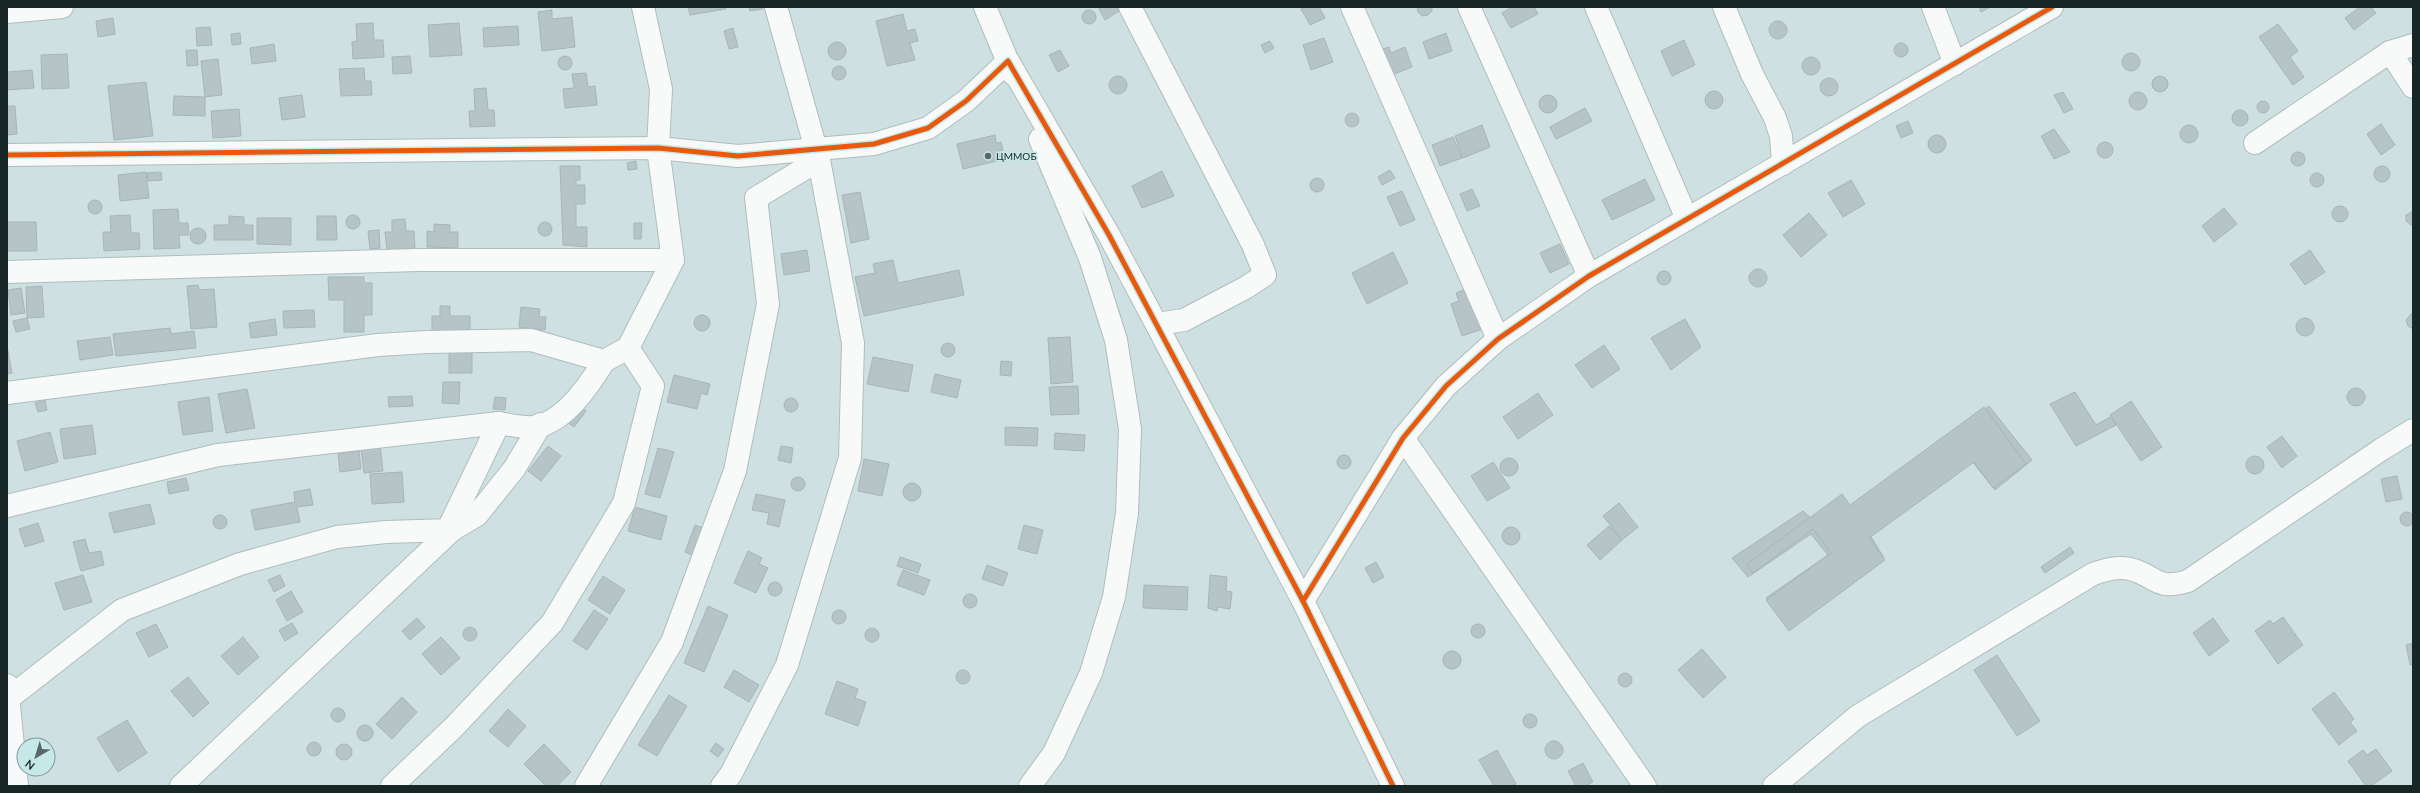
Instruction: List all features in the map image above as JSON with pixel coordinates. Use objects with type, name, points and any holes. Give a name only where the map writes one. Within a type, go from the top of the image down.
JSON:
[{"type":"street","points":[[7,12],[62,7]]},
{"type":"street","points":[[7,506],[218,455],[499,424],[534,427],[563,412],[588,389],[604,360],[628,348],[673,260],[658,148],[661,89],[643,7]]},
{"type":"street","points":[[722,786],[731,774],[787,665],[850,458],[854,343],[818,154],[776,7]]},
{"type":"street","points":[[985,7],[1090,258],[1116,340],[1130,429],[1127,513],[1114,597],[1091,673],[1054,753],[1030,786]]},
{"type":"street","points":[[1130,7],[1253,245],[1265,275],[1245,288],[1184,320],[1157,324]]},
{"type":"street","points":[[1352,7],[1498,339]]},
{"type":"street","points":[[1469,7],[1589,276]]},
{"type":"street","points":[[1596,7],[1687,220]]},
{"type":"street","points":[[1724,7],[1752,74],[1775,118],[1781,136],[1783,164]]},
{"type":"street","points":[[1932,7],[1955,64]]},
{"type":"street","points":[[1303,601],[1403,438],[1446,386],[1498,339],[1589,276],[2052,7]]},
{"type":"street","points":[[2255,143],[2390,52],[2413,45]]},
{"type":"street","points":[[2390,52],[2413,87]]},
{"type":"street","points":[[7,155],[658,148],[738,156],[818,154],[874,144],[928,128],[966,101],[1008,61]]},
{"type":"street","points":[[1008,61],[1110,235],[1303,601],[1393,786]]},
{"type":"street","points":[[586,786],[672,642],[735,471],[768,304],[756,198],[818,154]]},
{"type":"street","points":[[7,272],[418,260],[673,260]]},
{"type":"street","points":[[7,393],[378,345],[427,342],[532,340],[604,360]]},
{"type":"street","points":[[392,786],[454,727],[552,623],[624,503],[652,386],[628,348]]},
{"type":"street","points":[[452,530],[450,525],[499,424]]},
{"type":"street","points":[[182,786],[452,530],[477,516],[514,469],[541,424]]},
{"type":"street","points":[[1774,786],[1858,716],[2093,574],[2115,568],[2131,569],[2153,581],[2172,586],[2188,581],[2382,449],[2413,430]]},
{"type":"street","points":[[1403,438],[1645,786]]},
{"type":"street","points":[[17,786],[8,692],[122,610],[240,564],[337,537],[386,532],[452,530]]},
{"type":"building","points":[[688,7],[726,7],[726,9],[690,15]]},
{"type":"building","points":[[749,7],[762,7],[763,9],[750,11]]},
{"type":"building","points":[[1098,7],[1117,7],[1119,11],[1105,20]]},
{"type":"building","points":[[1305,7],[1319,7],[1325,18],[1310,25],[1301,9]]},
{"type":"building","points":[[1417,7],[1432,7],[1432,11],[1428,15],[1422,16],[1418,12]]},
{"type":"building","points":[[1512,7],[1534,7],[1538,14],[1511,28],[1502,13]]},
{"type":"building","points":[[1979,7],[1990,7],[1981,12]]},
{"type":"building","points":[[2360,7],[2371,7],[2376,13],[2354,30],[2345,18]]},
{"type":"building","points":[[552,10],[552,19],[572,17],[575,47],[542,51],[538,12]]},
{"type":"building","points":[[1086,10],[1092,10],[1096,14],[1096,20],[1092,24],[1086,24],[1082,20],[1082,14]]},
{"type":"building","points":[[903,14],[907,31],[915,29],[918,41],[910,43],[915,60],[887,66],[876,21]]},
{"type":"building","points":[[113,18],[115,34],[98,37],[96,21]]},
{"type":"building","points":[[1778,21],[1784,24],[1787,30],[1784,36],[1778,39],[1772,36],[1769,30],[1772,24]]},
{"type":"building","points":[[373,23],[374,40],[383,40],[384,57],[353,59],[352,42],[357,41],[356,24]]},
{"type":"building","points":[[459,23],[462,55],[430,57],[428,25]]},
{"type":"building","points":[[2278,24],[2298,51],[2290,57],[2304,77],[2293,85],[2259,37]]},
{"type":"building","points":[[518,26],[519,45],[484,47],[483,28]]},
{"type":"building","points":[[210,27],[212,45],[197,46],[196,28]]},
{"type":"building","points":[[733,28],[738,47],[729,49],[724,31]]},
{"type":"building","points":[[240,33],[241,44],[232,45],[231,34]]},
{"type":"building","points":[[1446,33],[1452,51],[1429,59],[1423,42]]},
{"type":"building","points":[[1324,38],[1333,62],[1311,70],[1303,45]]},
{"type":"building","points":[[1684,40],[1695,65],[1672,76],[1661,51]]},
{"type":"building","points":[[1270,41],[1274,48],[1265,53],[1261,45]]},
{"type":"building","points":[[837,42],[843,45],[846,51],[843,57],[837,60],[831,57],[828,51],[831,45]]},
{"type":"building","points":[[1898,43],[1904,43],[1908,47],[1908,53],[1904,57],[1898,57],[1894,53],[1894,47]]},
{"type":"building","points":[[274,44],[276,61],[252,64],[250,48]]},
{"type":"building","points":[[1389,47],[1391,53],[1405,47],[1412,67],[1389,76],[1380,50]]},
{"type":"building","points":[[186,50],[197,50],[198,65],[187,66]]},
{"type":"building","points":[[1060,50],[1069,66],[1058,72],[1049,55]]},
{"type":"building","points":[[2131,53],[2137,56],[2140,62],[2137,68],[2131,71],[2125,68],[2122,62],[2125,56]]},
{"type":"building","points":[[67,54],[69,88],[42,89],[41,55]]},
{"type":"building","points":[[410,56],[412,73],[393,74],[392,57]]},
{"type":"building","points":[[562,56],[568,56],[572,60],[572,66],[568,70],[562,70],[558,66],[558,60]]},
{"type":"building","points":[[1811,57],[1817,60],[1820,66],[1817,72],[1811,75],[1805,72],[1802,66],[1805,60]]},
{"type":"building","points":[[218,59],[222,95],[205,97],[201,61]]},
{"type":"building","points":[[836,66],[842,66],[846,70],[846,76],[842,80],[836,80],[832,76],[832,70]]},
{"type":"building","points":[[364,68],[365,81],[371,81],[372,95],[341,96],[339,69]]},
{"type":"building","points":[[32,70],[34,88],[7,90],[7,72]]},
{"type":"building","points":[[586,73],[588,87],[595,86],[597,105],[565,108],[563,89],[574,88],[572,74]]},
{"type":"building","points":[[1118,76],[1124,79],[1127,85],[1124,91],[1118,94],[1112,91],[1109,85],[1112,79]]},
{"type":"building","points":[[2160,76],[2167,81],[2168,84],[2163,91],[2160,92],[2153,87],[2152,84],[2157,77]]},
{"type":"building","points":[[1829,78],[1835,81],[1838,87],[1835,93],[1829,96],[1823,93],[1820,87],[1823,81]]},
{"type":"building","points":[[146,82],[153,136],[114,140],[108,86]]},
{"type":"building","points":[[486,88],[488,110],[494,110],[495,126],[470,127],[469,111],[475,111],[474,89]]},
{"type":"building","points":[[1714,91],[1720,94],[1723,100],[1720,106],[1714,109],[1708,106],[1705,100],[1708,94]]},
{"type":"building","points":[[2063,92],[2073,109],[2064,113],[2054,95]]},
{"type":"building","points":[[2138,92],[2144,95],[2147,101],[2144,107],[2138,110],[2132,107],[2129,101],[2132,95]]},
{"type":"building","points":[[302,95],[305,117],[282,120],[279,98]]},
{"type":"building","points":[[1548,95],[1554,98],[1557,104],[1554,110],[1548,113],[1542,110],[1539,104],[1542,98]]},
{"type":"building","points":[[174,96],[205,97],[205,116],[173,115]]},
{"type":"building","points":[[2265,101],[2268,102],[2268,112],[2261,113],[2258,112],[2257,105],[2258,102]]},
{"type":"building","points":[[7,106],[15,106],[17,134],[7,135]]},
{"type":"building","points":[[1585,108],[1592,121],[1556,139],[1550,127]]},
{"type":"building","points":[[239,109],[241,136],[213,138],[211,111]]},
{"type":"building","points":[[2237,110],[2243,110],[2248,115],[2246,124],[2243,126],[2237,126],[2232,121],[2232,115]]},
{"type":"building","points":[[1349,113],[1355,113],[1359,117],[1359,123],[1355,127],[1349,127],[1345,123],[1345,117]]},
{"type":"building","points":[[1908,121],[1913,133],[1901,138],[1896,126]]},
{"type":"building","points":[[2381,124],[2395,145],[2381,155],[2367,134]]},
{"type":"building","points":[[1482,125],[1490,147],[1463,158],[1455,136]]},
{"type":"building","points":[[2189,125],[2193,126],[2197,130],[2197,138],[2193,142],[2189,143],[2185,142],[2181,138],[2180,134],[2181,130],[2185,126]]},
{"type":"building","points":[[2054,129],[2070,152],[2054,159],[2041,136]]},
{"type":"building","points":[[995,135],[996,143],[1001,142],[1003,150],[998,151],[1001,160],[963,169],[957,144]]},
{"type":"building","points":[[1937,135],[1943,138],[1946,144],[1943,150],[1937,153],[1931,150],[1928,144],[1931,138]]},
{"type":"building","points":[[1453,137],[1462,158],[1440,166],[1432,145]]},
{"type":"building","points":[[2102,142],[2108,142],[2113,147],[2111,156],[2108,158],[2102,158],[2097,153],[2097,147]]},
{"type":"building","points":[[2295,152],[2301,152],[2305,156],[2305,162],[2301,166],[2295,166],[2291,162],[2291,156]]},
{"type":"building","points":[[636,161],[637,169],[628,170],[627,163]]},
{"type":"building","points":[[560,166],[580,166],[580,180],[576,180],[576,185],[585,185],[585,204],[576,204],[576,227],[587,227],[587,247],[563,245]]},
{"type":"building","points":[[2379,166],[2385,166],[2390,171],[2388,180],[2385,182],[2379,182],[2374,177],[2374,171]]},
{"type":"building","points":[[1390,170],[1395,178],[1382,185],[1378,177]]},
{"type":"building","points":[[1162,171],[1174,196],[1142,208],[1132,186]]},
{"type":"building","points":[[146,172],[149,198],[120,201],[118,175]]},
{"type":"building","points":[[161,172],[162,180],[148,181],[147,173]]},
{"type":"building","points":[[2314,173],[2320,173],[2324,177],[2324,183],[2320,187],[2314,187],[2310,183],[2310,177]]},
{"type":"building","points":[[1314,178],[1320,178],[1324,182],[1324,188],[1320,192],[1314,192],[1310,188],[1310,182]]},
{"type":"building","points":[[1645,179],[1655,200],[1612,220],[1602,200]]},
{"type":"building","points":[[1851,180],[1865,204],[1843,217],[1828,193]]},
{"type":"building","points":[[1472,189],[1480,206],[1467,211],[1460,194]]},
{"type":"building","points":[[1402,191],[1415,220],[1400,226],[1387,197]]},
{"type":"building","points":[[860,192],[869,239],[851,243],[842,195]]},
{"type":"building","points":[[92,200],[98,200],[102,204],[102,210],[98,214],[92,214],[88,210],[88,204]]},
{"type":"building","points":[[2337,206],[2343,206],[2348,211],[2346,220],[2343,222],[2337,222],[2332,217],[2332,211]]},
{"type":"building","points":[[2224,208],[2237,224],[2214,242],[2202,226]]},
{"type":"building","points":[[178,209],[179,223],[188,223],[189,235],[179,235],[180,248],[154,249],[153,210]]},
{"type":"building","points":[[2413,211],[2413,225],[2411,225],[2406,221],[2406,215]]},
{"type":"building","points":[[1809,213],[1827,235],[1801,257],[1783,235]]},
{"type":"building","points":[[130,215],[131,233],[139,233],[140,249],[104,251],[103,232],[111,232],[110,216]]},
{"type":"building","points":[[350,215],[356,215],[360,219],[360,225],[356,229],[350,229],[346,225],[346,219]]},
{"type":"building","points":[[229,216],[244,217],[244,225],[253,225],[253,240],[214,240],[214,225],[229,225]]},
{"type":"building","points":[[317,216],[336,216],[337,240],[317,240]]},
{"type":"building","points":[[257,218],[291,218],[291,245],[257,244]]},
{"type":"building","points":[[405,219],[406,231],[414,231],[415,248],[387,250],[385,232],[392,232],[392,220]]},
{"type":"building","points":[[7,222],[36,222],[37,251],[7,251]]},
{"type":"building","points":[[542,222],[548,222],[552,226],[552,232],[548,236],[542,236],[538,232],[538,226]]},
{"type":"building","points":[[634,223],[642,223],[641,239],[634,239]]},
{"type":"building","points":[[434,224],[450,225],[450,232],[458,232],[458,248],[427,247],[427,231],[434,232]]},
{"type":"building","points":[[198,228],[204,230],[206,236],[204,242],[198,244],[192,242],[190,236],[192,230]]},
{"type":"building","points":[[379,230],[380,248],[370,249],[368,231]]},
{"type":"building","points":[[1560,244],[1569,264],[1550,273],[1540,253]]},
{"type":"building","points":[[807,250],[810,271],[784,275],[781,254]]},
{"type":"building","points":[[2310,250],[2325,272],[2305,285],[2290,264]]},
{"type":"building","points":[[1393,252],[1408,283],[1367,304],[1352,273]]},
{"type":"building","points":[[893,260],[898,283],[959,270],[964,295],[864,316],[855,277],[875,273],[873,264]]},
{"type":"building","points":[[1758,269],[1764,272],[1767,278],[1764,284],[1758,287],[1752,284],[1749,278],[1752,272]]},
{"type":"building","points":[[1661,271],[1667,271],[1671,275],[1671,281],[1667,285],[1661,285],[1657,281],[1657,275]]},
{"type":"building","points":[[328,277],[364,277],[364,283],[372,283],[372,315],[364,315],[364,332],[344,332],[344,300],[329,300]]},
{"type":"building","points":[[198,285],[199,290],[214,289],[217,327],[191,329],[187,286]]},
{"type":"building","points":[[42,286],[44,317],[27,318],[26,287]]},
{"type":"building","points":[[21,288],[25,313],[11,315],[8,290]]},
{"type":"building","points":[[1468,288],[1483,329],[1462,336],[1451,304],[1459,301],[1456,293]]},
{"type":"building","points":[[440,306],[450,306],[450,316],[470,316],[470,331],[432,331],[432,316],[440,316]]},
{"type":"building","points":[[521,307],[540,309],[539,317],[546,317],[545,330],[519,327]]},
{"type":"building","points":[[314,310],[315,327],[284,328],[283,311]]},
{"type":"building","points":[[2412,313],[2413,329],[2408,326],[2406,320]]},
{"type":"building","points":[[699,315],[705,315],[710,320],[708,329],[705,331],[699,331],[694,326],[694,320]]},
{"type":"building","points":[[27,318],[30,329],[16,332],[13,321]]},
{"type":"building","points":[[2305,318],[2311,321],[2314,327],[2311,333],[2305,336],[2299,333],[2296,327],[2299,321]]},
{"type":"building","points":[[275,319],[277,335],[251,338],[249,323]]},
{"type":"building","points":[[1685,319],[1701,347],[1671,370],[1651,338]]},
{"type":"building","points":[[170,328],[171,334],[194,331],[196,348],[116,356],[113,334]]},
{"type":"building","points":[[110,337],[113,355],[80,360],[77,341]]},
{"type":"building","points":[[1070,337],[1073,382],[1051,384],[1048,338]]},
{"type":"building","points":[[945,343],[951,343],[955,347],[955,353],[951,357],[945,357],[941,353],[941,347]]},
{"type":"building","points":[[1604,345],[1620,369],[1592,388],[1575,365]]},
{"type":"building","points":[[7,346],[12,373],[7,374]]},
{"type":"building","points":[[449,349],[472,349],[472,373],[449,373]]},
{"type":"building","points":[[873,357],[913,365],[908,392],[867,384]]},
{"type":"building","points":[[1001,361],[1012,362],[1011,376],[1000,375]]},
{"type":"building","points":[[935,374],[961,380],[957,398],[931,392]]},
{"type":"building","points":[[674,375],[710,384],[707,395],[701,393],[697,409],[667,402]]},
{"type":"building","points":[[443,382],[460,382],[459,404],[442,403]]},
{"type":"building","points":[[1078,386],[1079,414],[1051,415],[1049,387]]},
{"type":"building","points":[[2352,388],[2360,388],[2365,393],[2363,404],[2360,406],[2352,406],[2347,401],[2347,393]]},
{"type":"building","points":[[247,389],[255,428],[226,433],[218,394]]},
{"type":"building","points":[[2075,392],[2096,425],[2110,417],[2116,425],[2076,446],[2050,404]]},
{"type":"building","points":[[1538,393],[1553,415],[1518,439],[1503,417]]},
{"type":"building","points":[[412,396],[413,406],[389,407],[388,397]]},
{"type":"building","points":[[209,397],[213,431],[183,435],[178,402]]},
{"type":"building","points":[[495,397],[506,398],[505,410],[493,409]]},
{"type":"building","points":[[788,398],[794,398],[798,402],[798,408],[794,412],[788,412],[784,408],[784,402]]},
{"type":"building","points":[[45,400],[47,410],[38,412],[35,403]]},
{"type":"building","points":[[2131,401],[2162,447],[2141,461],[2110,415]]},
{"type":"building","points":[[578,405],[586,411],[574,427],[566,421]]},
{"type":"building","points":[[1989,406],[2032,460],[1995,490],[1971,460],[1870,535],[1884,558],[1786,624],[1766,598],[1828,555],[1811,534],[1748,577],[1732,558],[1803,511],[1812,519],[1840,499],[1849,507]]},
{"type":"building","points":[[1984,407],[2026,464],[1993,488],[1974,462],[1869,538],[1885,560],[1789,631],[1766,600],[1831,553],[1813,529],[1753,573],[1747,564],[1842,494],[1850,505]]},
{"type":"building","points":[[92,425],[96,454],[64,459],[60,429]]},
{"type":"building","points":[[1005,427],[1038,428],[1037,446],[1005,445]]},
{"type":"building","points":[[50,432],[58,462],[25,471],[17,441]]},
{"type":"building","points":[[1055,433],[1085,435],[1084,451],[1054,449]]},
{"type":"building","points":[[2282,436],[2297,456],[2282,468],[2267,447]]},
{"type":"building","points":[[380,446],[383,471],[364,473],[361,448]]},
{"type":"building","points":[[548,446],[561,456],[541,481],[528,471]]},
{"type":"building","points":[[781,446],[793,448],[791,463],[778,460]]},
{"type":"building","points":[[658,448],[674,452],[660,498],[645,494]]},
{"type":"building","points":[[359,451],[361,469],[340,472],[338,454]]},
{"type":"building","points":[[1341,455],[1347,455],[1351,459],[1351,465],[1347,469],[1341,469],[1337,465],[1337,459]]},
{"type":"building","points":[[2251,456],[2259,456],[2264,461],[2262,472],[2259,474],[2251,474],[2246,469],[2246,461]]},
{"type":"building","points":[[1509,458],[1515,461],[1518,467],[1515,473],[1509,476],[1503,473],[1500,467],[1503,461]]},
{"type":"building","points":[[864,459],[889,464],[882,496],[858,491]]},
{"type":"building","points":[[1493,462],[1510,488],[1487,501],[1471,476]]},
{"type":"building","points":[[402,472],[404,502],[372,504],[370,474]]},
{"type":"building","points":[[2397,476],[2402,499],[2386,502],[2381,479]]},
{"type":"building","points":[[795,477],[801,477],[805,481],[805,487],[801,491],[795,491],[791,487],[791,481]]},
{"type":"building","points":[[186,478],[189,490],[169,494],[167,482]]},
{"type":"building","points":[[912,483],[918,486],[921,492],[918,498],[912,501],[906,498],[903,492],[906,486]]},
{"type":"building","points":[[310,489],[313,505],[297,507],[300,522],[255,530],[251,510],[295,502],[294,492]]},
{"type":"building","points":[[756,494],[785,500],[779,527],[767,524],[769,513],[752,510]]},
{"type":"building","points":[[1619,503],[1638,527],[1622,540],[1603,516]]},
{"type":"building","points":[[150,504],[155,524],[114,533],[109,513]]},
{"type":"building","points":[[635,507],[667,516],[661,540],[628,531]]},
{"type":"building","points":[[2404,512],[2410,512],[2414,516],[2414,522],[2410,526],[2404,526],[2400,522],[2400,516]]},
{"type":"building","points":[[217,515],[223,515],[227,519],[227,525],[223,529],[217,529],[213,525],[213,519]]},
{"type":"building","points":[[38,523],[44,541],[25,547],[19,529]]},
{"type":"building","points":[[695,525],[706,529],[695,556],[685,552]]},
{"type":"building","points":[[1024,525],[1043,530],[1037,554],[1018,549]]},
{"type":"building","points":[[1609,526],[1622,540],[1600,560],[1587,545]]},
{"type":"building","points":[[1511,527],[1517,530],[1520,536],[1517,542],[1511,545],[1505,542],[1502,536],[1505,530]]},
{"type":"building","points":[[85,539],[89,553],[101,551],[104,565],[81,571],[73,542]]},
{"type":"building","points":[[2070,547],[2074,553],[2045,573],[2041,567]]},
{"type":"building","points":[[748,551],[762,558],[759,564],[768,568],[756,593],[734,583]]},
{"type":"building","points":[[900,557],[921,564],[918,573],[897,566]]},
{"type":"building","points":[[1376,562],[1384,577],[1373,583],[1365,568]]},
{"type":"building","points":[[987,565],[1008,573],[1003,586],[982,579]]},
{"type":"building","points":[[903,570],[930,580],[924,595],[897,585]]},
{"type":"building","points":[[83,575],[92,602],[64,610],[55,583]]},
{"type":"building","points":[[280,575],[285,586],[274,592],[268,580]]},
{"type":"building","points":[[1210,575],[1227,577],[1226,591],[1232,592],[1230,609],[1218,607],[1217,611],[1208,608]]},
{"type":"building","points":[[603,576],[625,590],[610,614],[588,600]]},
{"type":"building","points":[[772,582],[778,582],[782,586],[782,592],[778,596],[772,596],[768,592],[768,586]]},
{"type":"building","points":[[1144,585],[1188,587],[1187,610],[1143,608]]},
{"type":"building","points":[[291,591],[303,612],[287,621],[276,600]]},
{"type":"building","points":[[967,594],[973,594],[977,598],[977,604],[973,608],[967,608],[963,604],[963,598]]},
{"type":"building","points":[[708,606],[728,615],[704,672],[684,663]]},
{"type":"building","points":[[594,610],[608,619],[587,650],[573,641]]},
{"type":"building","points":[[836,610],[842,610],[846,614],[846,620],[842,624],[836,624],[832,620],[832,614]]},
{"type":"building","points":[[2283,617],[2303,645],[2278,664],[2255,631],[2270,620],[2273,624]]},
{"type":"building","points":[[417,618],[425,627],[410,640],[402,631]]},
{"type":"building","points":[[2213,618],[2229,641],[2209,656],[2193,633]]},
{"type":"building","points":[[292,623],[298,633],[285,641],[279,630]]},
{"type":"building","points":[[156,624],[168,647],[149,657],[136,633]]},
{"type":"building","points":[[1478,624],[1483,626],[1485,631],[1483,636],[1478,638],[1473,636],[1471,631],[1473,626]]},
{"type":"building","points":[[467,627],[473,627],[477,631],[477,637],[473,641],[467,641],[463,637],[463,631]]},
{"type":"building","points":[[869,628],[875,628],[879,632],[879,638],[875,642],[869,642],[865,638],[865,632]]},
{"type":"building","points":[[243,637],[259,657],[238,675],[221,656]]},
{"type":"building","points":[[441,637],[460,658],[441,675],[422,654]]},
{"type":"building","points":[[2413,643],[2413,664],[2410,665],[2406,645]]},
{"type":"building","points":[[1702,649],[1726,677],[1703,698],[1678,670]]},
{"type":"building","points":[[1452,651],[1458,654],[1461,660],[1458,666],[1452,669],[1446,666],[1443,660],[1446,654]]},
{"type":"building","points":[[1997,655],[2040,721],[2017,736],[1974,670]]},
{"type":"building","points":[[734,670],[759,685],[749,702],[724,687]]},
{"type":"building","points":[[960,670],[966,670],[970,674],[970,680],[966,684],[960,684],[956,680],[956,674]]},
{"type":"building","points":[[1622,673],[1628,673],[1632,677],[1632,683],[1628,687],[1622,687],[1618,683],[1618,677]]},
{"type":"building","points":[[188,677],[209,703],[193,717],[171,691]]},
{"type":"building","points":[[837,681],[858,689],[855,698],[866,702],[858,726],[825,714]]},
{"type":"building","points":[[2334,692],[2354,719],[2350,722],[2357,731],[2339,745],[2312,709]]},
{"type":"building","points":[[669,695],[687,706],[657,756],[638,745]]},
{"type":"building","points":[[402,697],[417,712],[392,739],[376,724]]},
{"type":"building","points":[[338,708],[343,710],[345,715],[343,720],[338,722],[333,720],[331,715],[333,710]]},
{"type":"building","points":[[508,709],[526,726],[508,747],[489,731]]},
{"type":"building","points":[[1527,714],[1533,714],[1537,718],[1537,724],[1533,728],[1527,728],[1523,724],[1523,718]]},
{"type":"building","points":[[127,720],[147,753],[118,772],[97,738]]},
{"type":"building","points":[[362,725],[368,725],[373,730],[371,739],[368,741],[362,741],[357,736],[357,730]]},
{"type":"building","points":[[1550,741],[1558,741],[1563,746],[1561,757],[1558,759],[1550,759],[1545,754],[1545,746]]},
{"type":"building","points":[[311,742],[317,742],[321,746],[321,752],[317,756],[311,756],[307,752],[307,746]]},
{"type":"building","points":[[716,743],[724,749],[718,757],[710,751]]},
{"type":"building","points":[[341,744],[347,744],[352,749],[350,758],[347,760],[341,760],[336,755],[336,749]]},
{"type":"building","points":[[544,744],[571,772],[557,786],[546,786],[524,764]]},
{"type":"building","points":[[2376,749],[2392,771],[2371,786],[2366,786],[2348,761],[2363,750],[2367,755]]},
{"type":"building","points":[[1497,750],[1516,784],[1512,786],[1494,786],[1479,760]]},
{"type":"building","points":[[1583,763],[1593,782],[1585,786],[1576,786],[1568,771]]},
{"type":"cycle path","points":[[1303,601],[1403,438],[1446,386],[1498,339],[1589,276],[2052,7]]},
{"type":"cycle path","points":[[7,155],[658,148],[738,156],[874,144],[928,128],[966,101],[1008,61],[1109,235],[1303,601],[1393,786]]},
{"type":"place","name":"ЦММОБ","points":[[988,156]]}]
